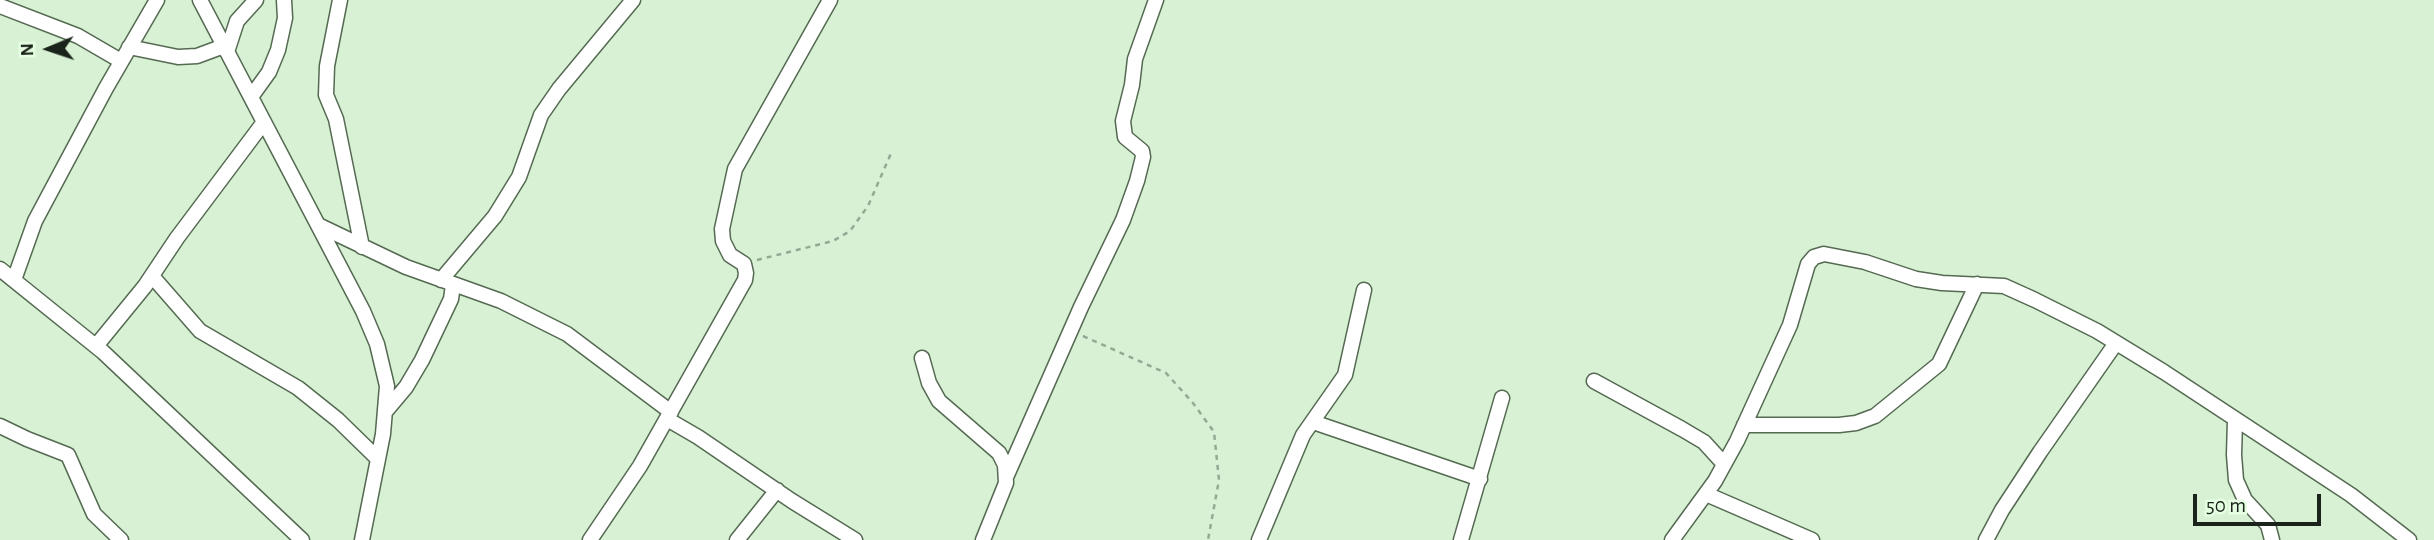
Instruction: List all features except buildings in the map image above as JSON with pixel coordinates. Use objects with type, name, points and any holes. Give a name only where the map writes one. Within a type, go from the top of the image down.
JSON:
[{"type":"street","points":[[14,280],[35,221],[157,0]]},
{"type":"street","points":[[200,0],[363,311],[377,344],[387,386],[385,413],[362,540]]},
{"type":"street","points":[[226,49],[237,21],[256,0]]},
{"type":"street","points":[[251,97],[269,72],[278,50],[285,18],[284,0]]},
{"type":"street","points":[[340,0],[327,66],[326,95],[336,119],[362,247]]},
{"type":"street","points":[[385,413],[406,387],[422,360],[451,299],[447,283],[519,177],[541,116],[559,89],[633,0]]},
{"type":"street","points":[[590,540],[640,466],[744,280],[744,264],[730,255],[723,242],[722,229],[735,169],[830,0]]},
{"type":"street","points":[[982,540],[1007,475],[1123,220],[1142,163],[1142,151],[1125,136],[1123,121],[1135,59],[1156,0]]},
{"type":"street","points":[[0,6],[78,36],[121,61]]},
{"type":"street","points":[[129,47],[178,57],[197,56],[226,49]]},
{"type":"street","points":[[96,346],[152,276],[177,238],[264,122]]},
{"type":"street","points":[[318,225],[447,283],[501,300],[567,334],[698,437],[855,540]]},
{"type":"street","points":[[1672,540],[1724,464],[1790,325],[1808,264],[1814,257],[1824,254],[1857,260],[1916,279],[2004,286],[2097,331],[2351,495],[2390,534],[2409,540]]},
{"type":"street","points":[[0,270],[96,346],[302,540]]},
{"type":"street","points":[[152,276],[200,331],[298,388],[338,420],[378,459]]},
{"type":"street","points":[[1744,425],[1856,424],[1875,416],[1939,364],[1977,284]]},
{"type":"street","points":[[1259,540],[1303,435],[1345,374],[1364,290]]},
{"type":"street","points":[[1986,540],[2040,452],[2116,343]]},
{"type":"street","points":[[922,358],[929,383],[939,401],[999,453],[1007,475]]},
{"type":"street","points":[[1594,381],[1661,415],[1704,442],[1724,464]]},
{"type":"street","points":[[1461,540],[1502,398]]},
{"type":"street","points":[[2235,420],[2236,480],[2245,500],[2268,525],[2272,540]]},
{"type":"street","points":[[1313,422],[1480,479]]},
{"type":"street","points":[[0,426],[68,455],[94,514],[121,540]]},
{"type":"street","points":[[737,540],[777,490]]},
{"type":"street","points":[[1706,494],[1812,540]]},
{"type":"path","points":[[744,264],[833,241],[850,230],[867,206],[892,151]]},
{"type":"path","points":[[1072,331],[1166,373],[1193,402],[1214,432],[1219,480],[1208,540]]}]
